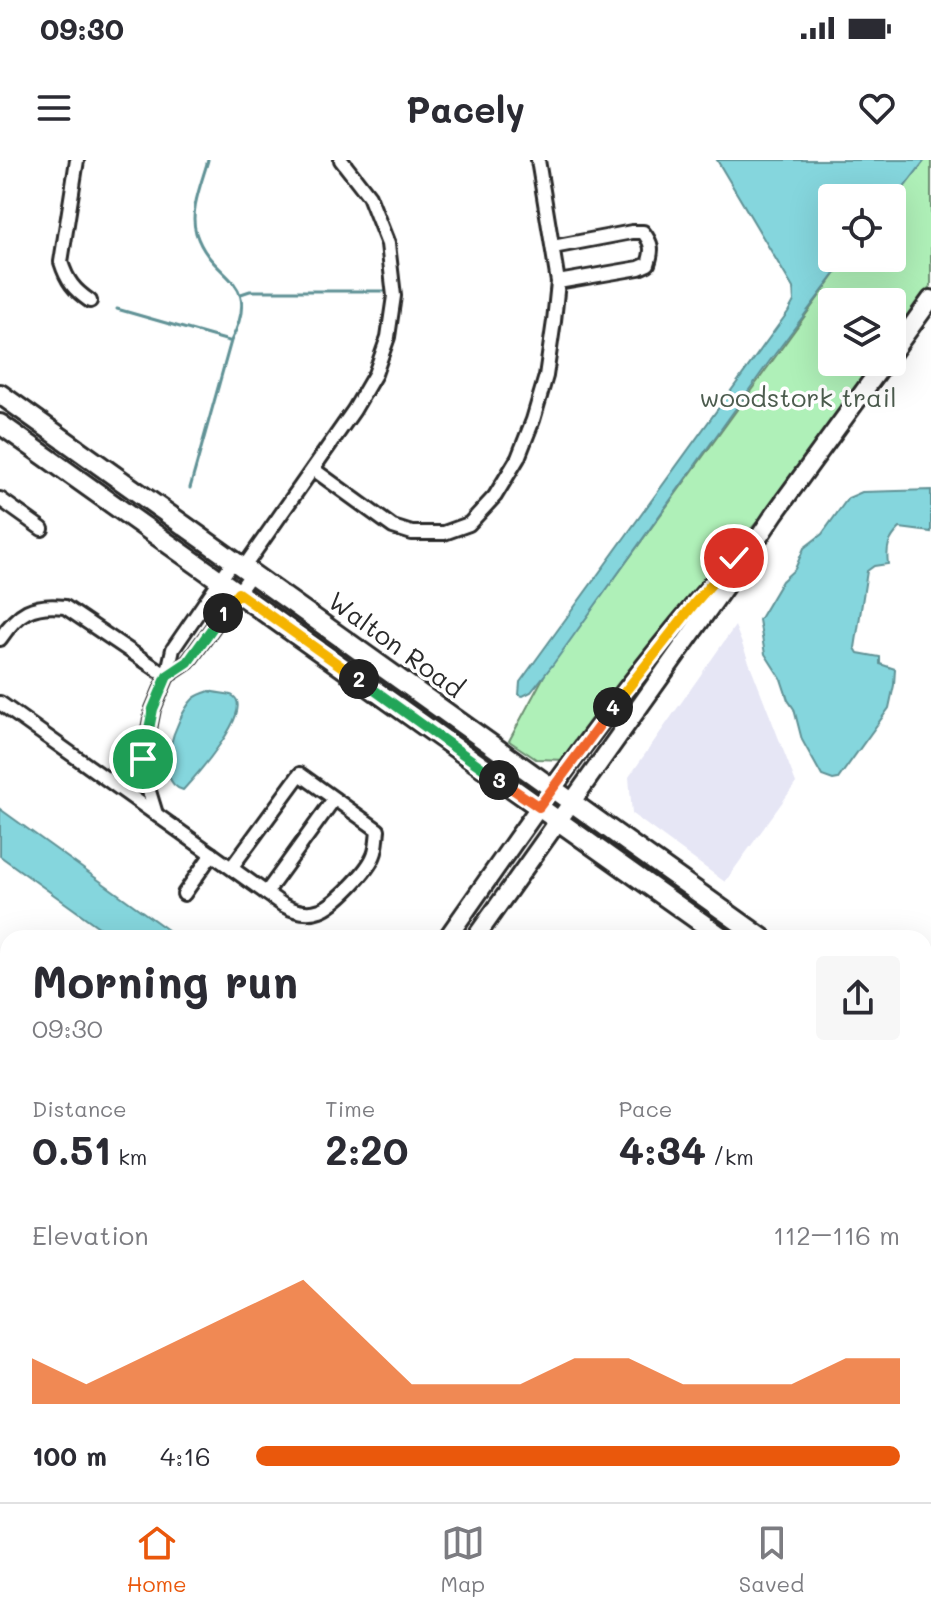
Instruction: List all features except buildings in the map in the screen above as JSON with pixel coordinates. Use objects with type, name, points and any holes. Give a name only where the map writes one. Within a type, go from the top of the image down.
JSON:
[{"type":"main road","name":"Walton Road","points":[[0,394],[751,930]]},
{"type":"main road","name":"Walton Road","points":[[0,424],[712,930]]},
{"type":"street","points":[[77,160],[61,262],[66,278],[75,291],[90,301]]},
{"type":"street","points":[[156,814],[144,775],[143,759],[153,709],[167,676],[173,649],[220,581],[243,567],[354,410],[375,374],[388,337],[394,296],[388,244],[369,196],[341,160]]},
{"type":"street","points":[[313,469],[393,527],[412,533],[444,533],[469,524],[495,496],[518,458],[533,420],[546,376],[554,321],[558,282],[538,160]]},
{"type":"street","points":[[553,247],[632,232],[643,232],[651,242],[648,264],[639,268],[558,282]]},
{"type":"street","points":[[906,334],[931,299]]},
{"type":"street","points":[[481,930],[875,376]]},
{"type":"street","points":[[0,499],[42,529]]},
{"type":"street","points":[[453,930],[629,686],[694,604],[775,513]]},
{"type":"street","points":[[167,676],[188,662],[238,593],[243,567]]},
{"type":"street","points":[[2,633],[11,622],[30,609],[49,605],[65,607],[167,676]]},
{"type":"street","points":[[0,703],[156,814],[212,854],[231,868],[266,893],[293,910],[322,910],[353,885],[374,856],[378,830],[300,774],[231,868]]},
{"type":"street","points":[[266,893],[334,799]]},
{"type":"street","points":[[184,894],[212,854]]},
{"type":"shaded area","points":[[735,626],[796,783],[725,882],[632,814],[629,777]]},
{"type":"green space","name":"woodstork trail","points":[[925,160],[931,160],[931,286],[906,321],[906,288],[825,288],[837,272],[906,272],[906,185]]},
{"type":"green space","name":"woodstork trail","points":[[818,298],[818,376],[867,376],[789,485],[691,598],[566,760],[536,759],[509,741],[545,674]]},
{"type":"water","points":[[717,160],[925,160],[906,185],[818,184],[818,272],[836,272],[824,288],[818,288],[818,297],[554,663],[531,692],[519,695],[520,682],[788,312],[794,301],[793,288]]},
{"type":"water","points":[[931,490],[931,532],[900,528],[889,544],[888,564],[874,566],[867,571],[855,648],[858,653],[880,657],[880,664],[895,669],[894,685],[889,708],[838,779],[833,780],[822,776],[802,740],[794,709],[781,679],[765,654],[759,620],[782,581],[795,569],[804,548],[822,534],[848,498],[862,492]]},
{"type":"water","points":[[209,691],[233,696],[238,704],[236,715],[220,744],[183,790],[174,784],[169,775],[170,748],[186,708],[195,697]]},
{"type":"water","points":[[0,809],[168,930],[103,930],[0,856]]},
{"type":"waterway","points":[[190,488],[240,319],[242,303],[239,291],[203,249],[196,233],[195,206],[208,160]]},
{"type":"waterway","points":[[241,294],[250,291],[384,291]]},
{"type":"waterway","points":[[117,309],[229,341]]},
{"type":"route","points":[[143,759],[153,709],[167,676],[188,662],[238,593],[539,807],[629,686],[734,558]]}]
